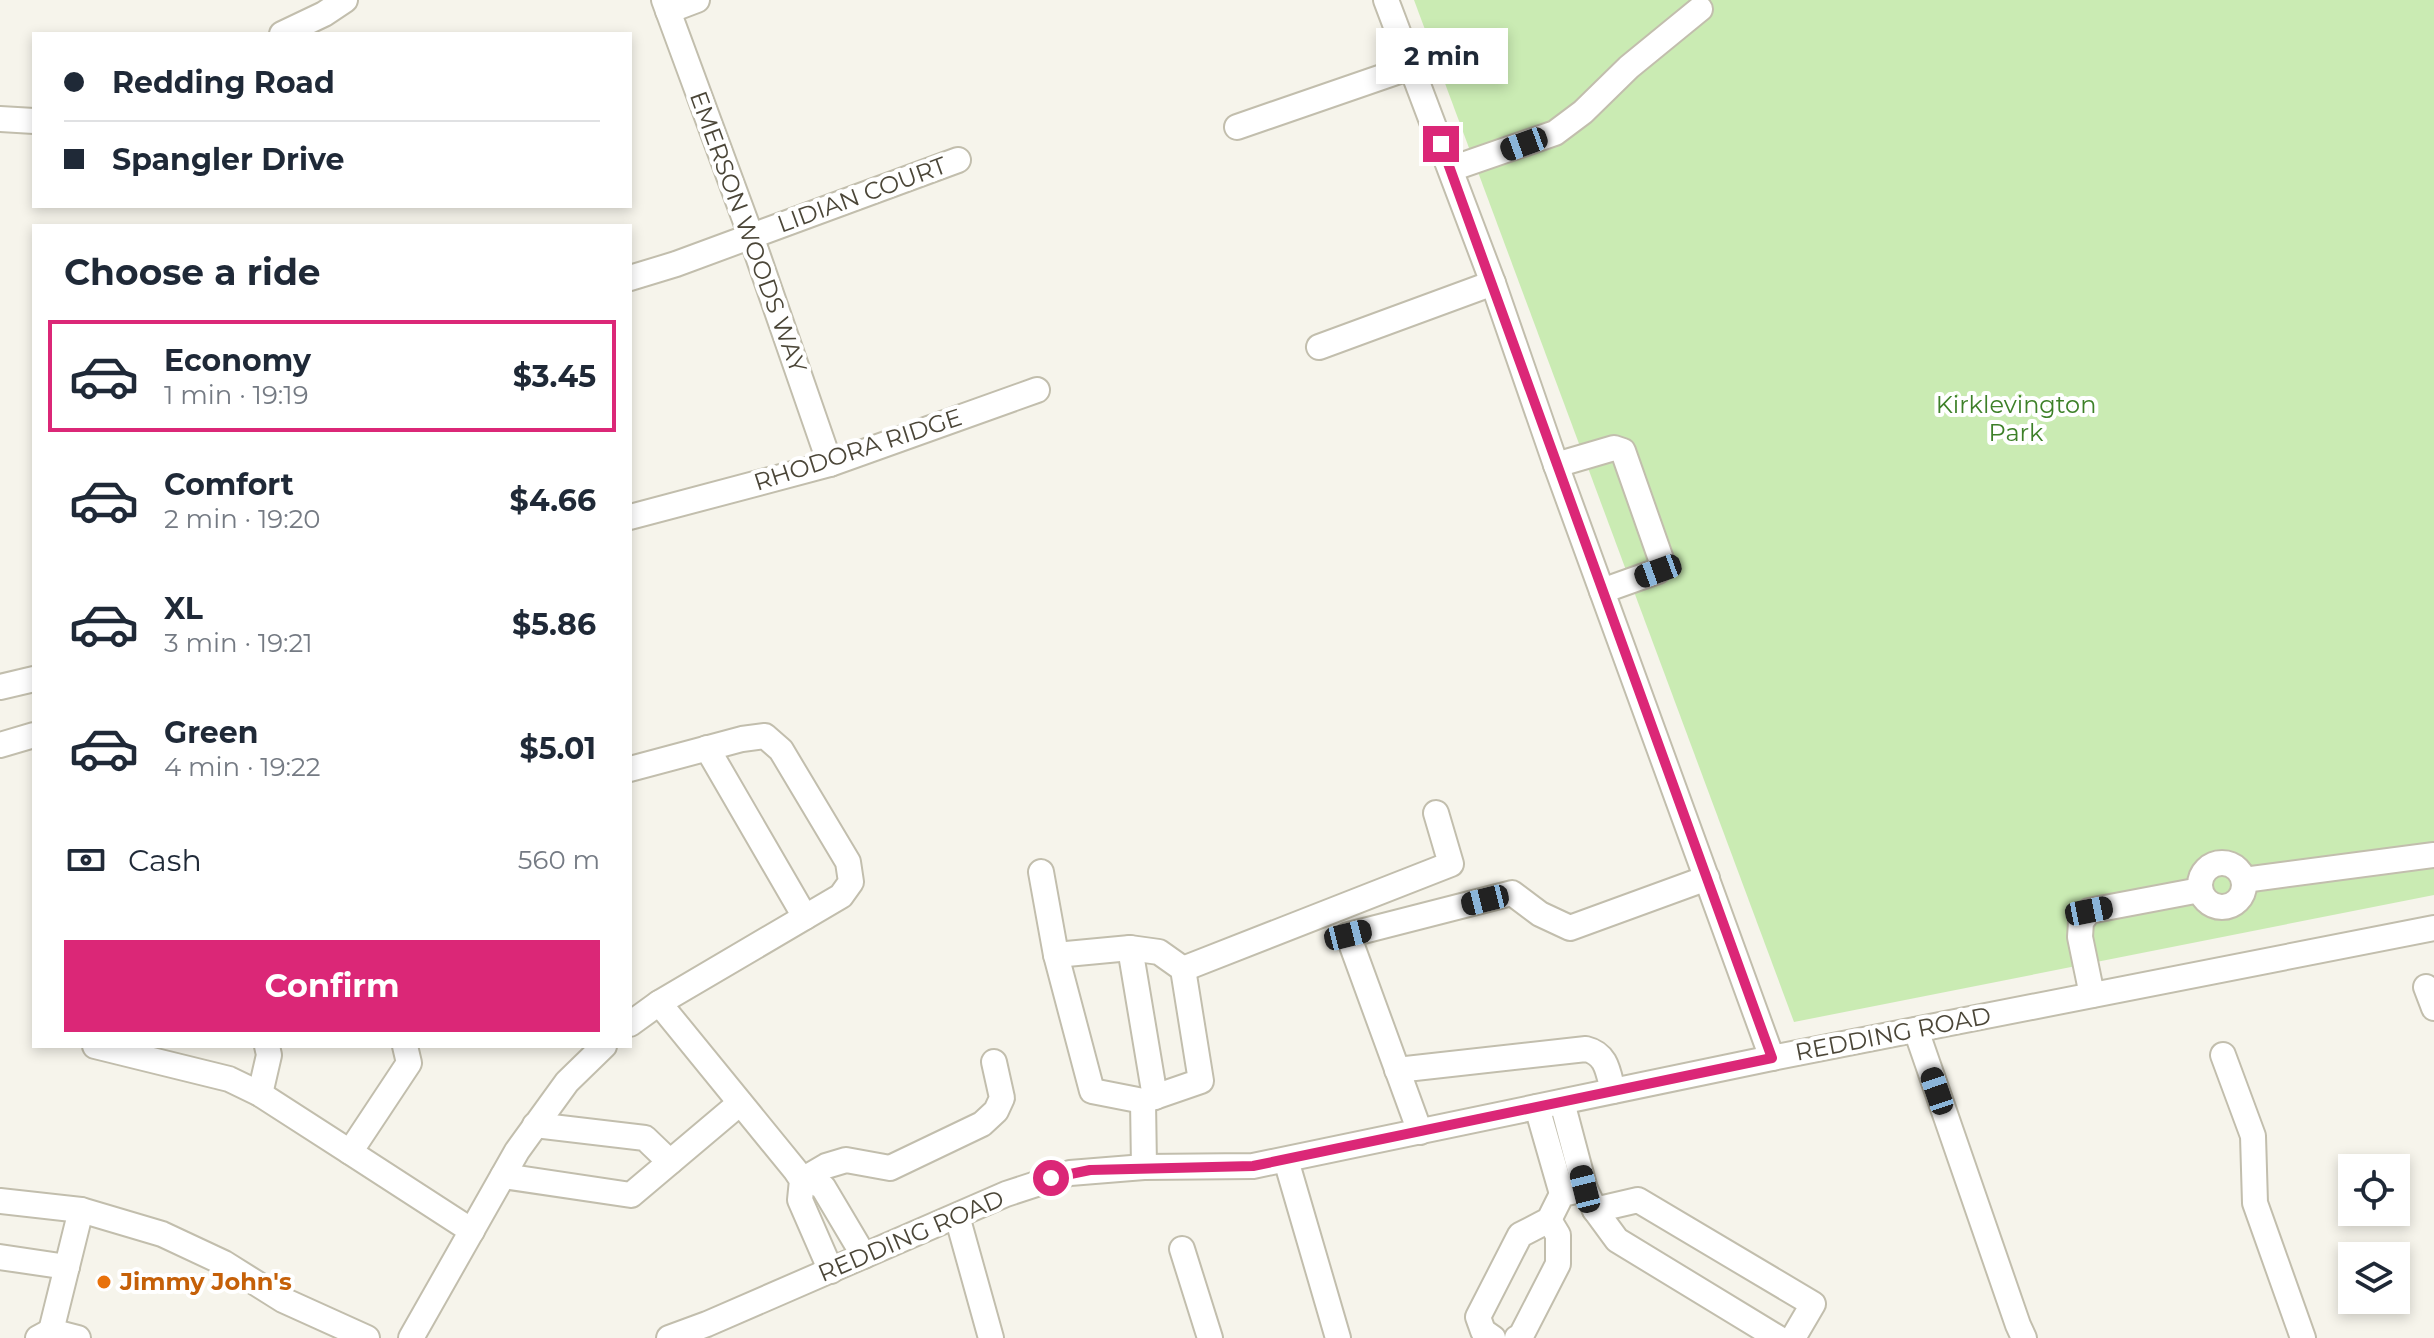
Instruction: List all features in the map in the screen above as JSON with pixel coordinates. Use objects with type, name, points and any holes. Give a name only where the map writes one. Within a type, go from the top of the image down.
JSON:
[{"type":"street","points":[[286,32],[345,0]]},
{"type":"street","points":[[666,6],[697,0]]},
{"type":"street","points":[[1386,0],[1493,283],[1772,1058]]},
{"type":"street","name":"EMERSON WOODS WAY","points":[[666,6],[751,236],[830,464]]},
{"type":"street","points":[[1451,169],[1555,133],[1700,9]]},
{"type":"street","points":[[1237,127],[1411,67]]},
{"type":"street","points":[[0,119],[32,121]]},
{"type":"street","name":"LIDIAN COURT","points":[[632,277],[958,160]]},
{"type":"street","points":[[1319,347],[1493,283]]},
{"type":"street","name":"RHODORA RIDGE","points":[[632,516],[830,464],[1037,390]]},
{"type":"street","points":[[1556,465],[1614,448],[1623,451],[1662,562],[1658,571],[1602,591]]},
{"type":"street","points":[[0,687],[32,679]]},
{"type":"street","points":[[0,745],[32,736]]},
{"type":"street","points":[[632,768],[765,736],[781,750],[848,862],[851,882],[841,896],[659,1003],[632,1023]]},
{"type":"street","points":[[707,748],[805,917]]},
{"type":"street","points":[[1183,969],[1451,864],[1436,813]]},
{"type":"street","points":[[2092,995],[2080,937],[2081,922],[2089,911],[2200,890],[2210,904],[2227,907],[2241,897],[2244,880],[2434,855]]},
{"type":"street","points":[[1041,872],[1056,955],[1092,1091],[1149,1099],[1201,1081],[1183,969],[1159,952],[1130,948],[1056,955]]},
{"type":"street","points":[[1420,1132],[1348,935],[1512,893],[1540,914],[1570,928],[1707,878]]},
{"type":"street","name":"REDDING ROAD","points":[[669,1338],[1006,1194],[1060,1175],[1144,1167],[1253,1166],[1772,1058],[2434,928]]},
{"type":"street","points":[[1130,948],[1149,1099],[1144,1167]]},
{"type":"street","points":[[659,1003],[802,1180],[800,1200],[831,1271]]},
{"type":"street","points":[[1916,1030],[2024,1338]]},
{"type":"street","points":[[103,1048],[229,1079],[260,1094],[472,1231]]},
{"type":"street","points":[[260,1094],[269,1055],[267,1048]]},
{"type":"street","points":[[350,1152],[409,1063],[405,1048]]},
{"type":"street","points":[[411,1338],[535,1125],[567,1082],[602,1048]]},
{"type":"street","points":[[1397,1070],[1586,1049],[1596,1051],[1604,1059],[1613,1091]]},
{"type":"street","points":[[2223,1055],[2253,1136],[2255,1203],[2303,1338]]},
{"type":"street","points":[[802,1180],[826,1166],[846,1160],[890,1168],[982,1124],[996,1111],[1002,1098],[994,1062]]},
{"type":"street","points":[[1562,1102],[1581,1197]]},
{"type":"street","points":[[503,1176],[631,1195],[740,1103]]},
{"type":"street","points":[[1537,1107],[1581,1197],[1617,1240],[1778,1338]]},
{"type":"street","points":[[535,1125],[645,1138],[670,1162]]},
{"type":"street","points":[[1286,1160],[1338,1338]]},
{"type":"street","points":[[802,1180],[823,1187],[864,1256]]},
{"type":"street","points":[[1493,1338],[1483,1331],[1478,1317],[1520,1235],[1549,1220],[1581,1197],[1638,1200],[1813,1304],[1793,1338]]},
{"type":"street","points":[[0,1201],[81,1210],[162,1234],[199,1250],[283,1300],[367,1338]]},
{"type":"street","points":[[78,1338],[44,1334],[67,1267],[81,1210]]},
{"type":"street","points":[[957,1216],[991,1338]]},
{"type":"street","points":[[1517,1338],[1521,1336],[1558,1264],[1558,1235],[1549,1220]]},
{"type":"street","points":[[1182,1249],[1210,1338]]},
{"type":"street","points":[[0,1257],[67,1267]]},
{"type":"green space","name":"Kirklevington Park","points":[[1414,0],[2434,0],[2434,895],[1794,1022]]},
{"type":"place","name":"Jimmy John's","points":[[104,1282]]},
{"type":"route","points":[[1051,1178],[1090,1170],[1253,1166],[1772,1058],[1441,144]]}]
